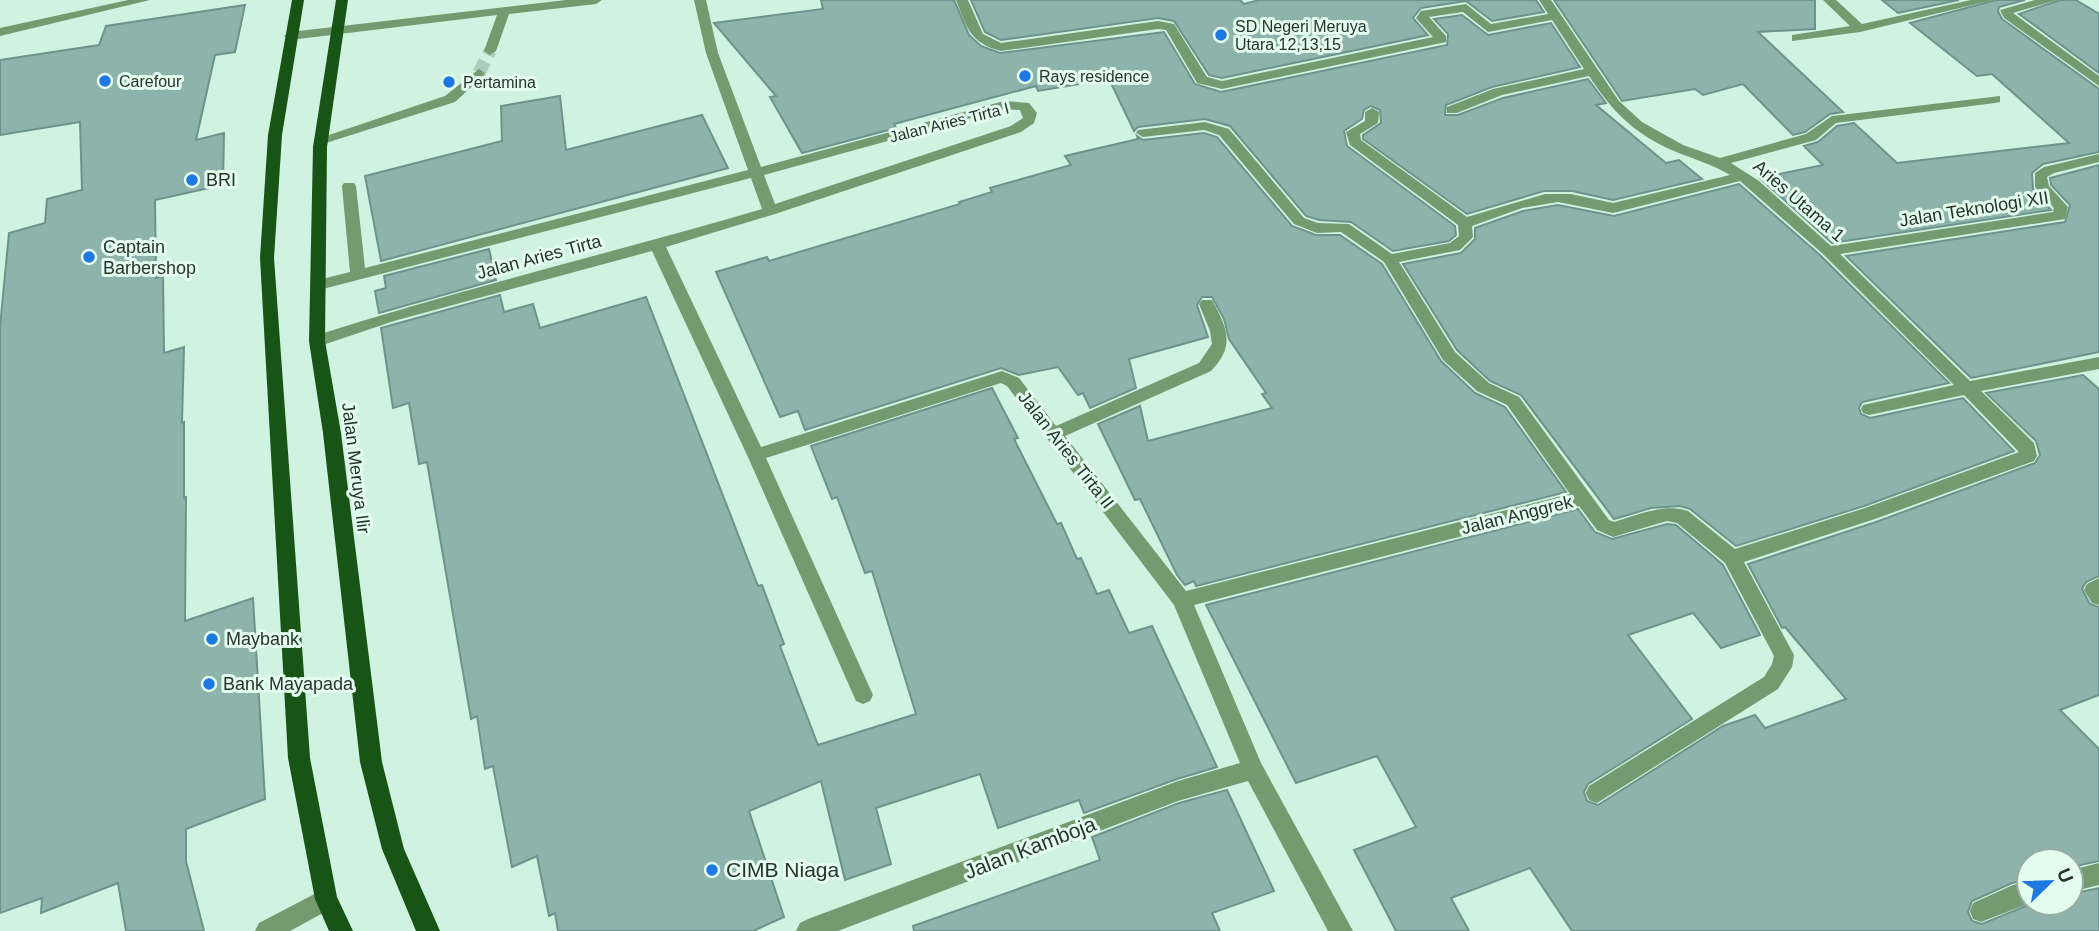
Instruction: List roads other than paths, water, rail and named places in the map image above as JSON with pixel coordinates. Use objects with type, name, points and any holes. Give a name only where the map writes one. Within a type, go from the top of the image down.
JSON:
[{"type":"main road","points":[[298,0],[275,135],[267,258],[299,758],[326,899],[341,931]]},
{"type":"main road","name":"Jalan Meruya Ilir","points":[[342,0],[321,140],[317,341],[332,433],[371,762],[380,811],[412,901],[428,931]]},
{"type":"street","points":[[0,32],[122,2],[144,0]]},
{"type":"street","points":[[290,36],[596,0]]},
{"type":"street","points":[[700,0],[712,53],[754,173],[771,211]]},
{"type":"street","points":[[962,0],[978,38],[988,45],[1001,47],[1158,25],[1170,27],[1202,80],[1222,85],[1442,39],[1422,18],[1425,14],[1466,8],[1488,28],[1556,16]]},
{"type":"street","name":"Aries Utama 1","points":[[1545,0],[1614,104],[1637,125],[1678,148],[1719,162],[1763,191],[1967,388]]},
{"type":"street","points":[[1829,0],[1860,28]]},
{"type":"street","points":[[1796,38],[1860,28],[1987,0]]},
{"type":"street","points":[[2051,0],[2006,10],[2008,15],[2099,82]]},
{"type":"street","points":[[490,51],[504,11]]},
{"type":"street","points":[[1452,110],[1498,92],[1592,71]]},
{"type":"street","points":[[321,140],[450,99],[480,73]]},
{"type":"street","points":[[1719,162],[1811,137],[1832,120],[1995,99]]},
{"type":"street","name":"Jalan Aries Tirta I","points":[[754,173],[1004,105],[1024,106],[1030,113],[1029,120],[1016,129],[771,211]]},
{"type":"street","points":[[1372,112],[1371,123],[1353,132],[1355,142],[1465,223],[1466,237],[1455,247],[1389,260]]},
{"type":"street","points":[[1143,132],[1205,126],[1223,132],[1299,221],[1317,228],[1344,227],[1389,260],[1449,356],[1483,387],[1513,401],[1583,498]]},
{"type":"street","name":"Jalan Teknologi XII","points":[[1828,251],[2060,215],[2061,206],[2042,187],[2040,176],[2049,170],[2099,158]]},
{"type":"street","name":"Jalan Aries Tirta","points":[[319,285],[754,173]]},
{"type":"street","points":[[1465,223],[1558,197],[1574,198],[1613,208],[1743,176]]},
{"type":"street","points":[[349,186],[358,275]]},
{"type":"street","name":"Jalan Aries Tirta","points":[[317,341],[390,317],[657,245],[771,211]]},
{"type":"street","points":[[657,245],[863,695]]},
{"type":"street","points":[[1054,434],[1205,367],[1218,355],[1221,342],[1207,304]]},
{"type":"street","points":[[1869,409],[2099,363]]},
{"type":"street","name":"Jalan Aries Tirta II","points":[[755,455],[1002,377],[1013,382],[1182,600]]},
{"type":"street","points":[[1597,793],[1771,683],[1782,667],[1784,655],[1732,558],[1869,514],[2028,456],[2028,448],[1967,388]]},
{"type":"street","name":"Jalan Anggrek","points":[[1182,600],[1583,498],[1603,525],[1614,530],[1667,514],[1682,516],[1732,558]]},
{"type":"street","points":[[2099,586],[2094,590],[2099,597]]},
{"type":"street","points":[[1182,600],[1253,769],[1341,931]]},
{"type":"street","name":"Jalan Kamboja","points":[[808,931],[1178,791],[1253,769]]},
{"type":"street","points":[[1980,911],[2015,897]]},
{"type":"street","points":[[267,931],[326,899]]},
{"type":"tunnel","points":[[479,73],[490,51]]},
{"type":"place","name":"SD Negeri Meruya Utara 12,13,15","points":[[1221,35]]},
{"type":"place","name":"Rays residence","points":[[1025,76]]},
{"type":"place","name":"Carefour","points":[[105,81]]},
{"type":"place","name":"Pertamina","points":[[449,82]]},
{"type":"place","name":"BRI","points":[[192,180]]},
{"type":"place","name":"Captain Barbershop","points":[[89,257]]},
{"type":"place","name":"Maybank","points":[[212,639]]},
{"type":"place","name":"Bank Mayapada","points":[[209,684]]},
{"type":"place","name":"CIMB Niaga","points":[[712,870]]}]
